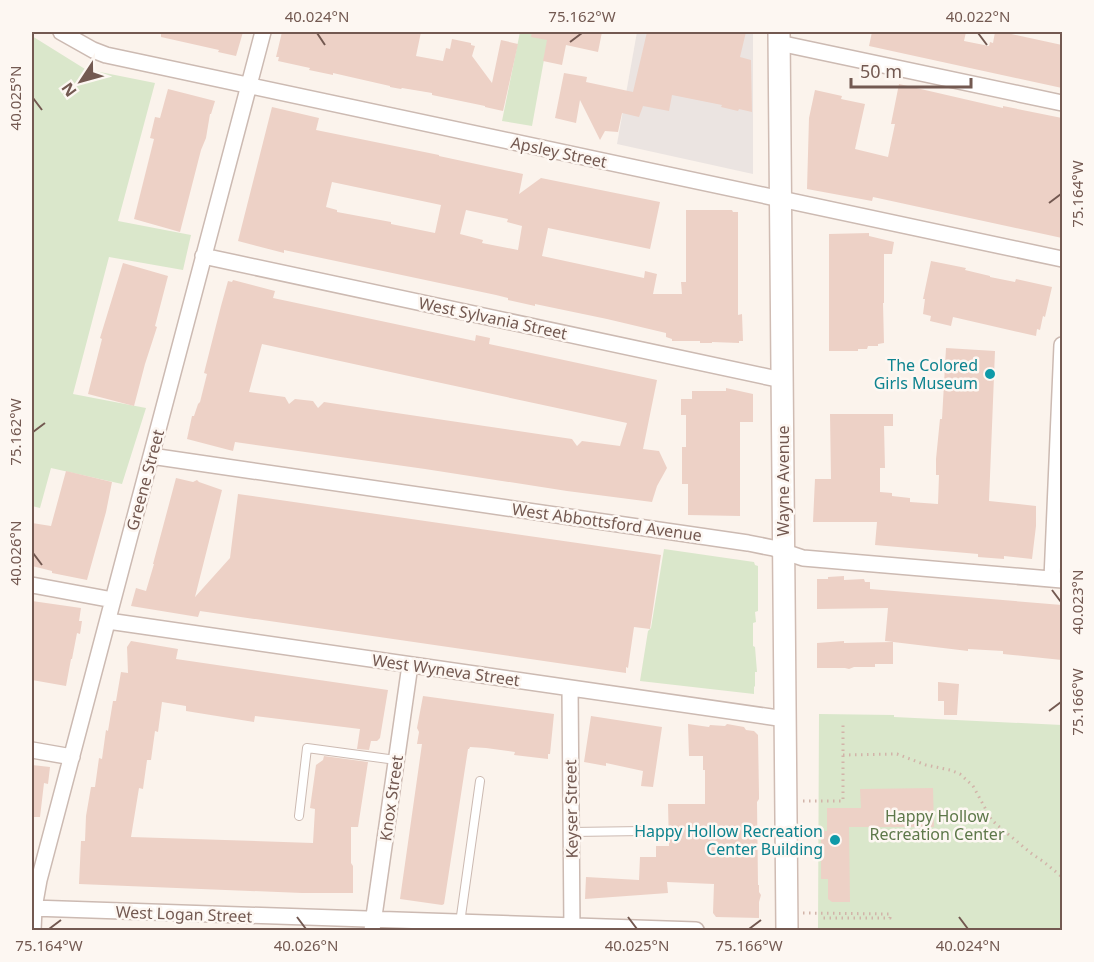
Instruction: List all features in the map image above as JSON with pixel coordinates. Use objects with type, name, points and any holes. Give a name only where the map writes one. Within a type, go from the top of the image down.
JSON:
[{"type":"main road","name":"Wayne Avenue","points":[[779,37],[787,922]]},
{"type":"street","name":"Apsley Street","points":[[61,32],[106,55],[1062,259]]},
{"type":"street","name":"Greene Street","points":[[33,930],[33,908],[39,880],[263,32]]},
{"type":"street","points":[[779,37],[1062,103]]},
{"type":"street","name":"West Sylvania Street","points":[[203,256],[782,380]]},
{"type":"street","points":[[1057,580],[1062,345]]},
{"type":"street","name":"West Abbottsford Avenue","points":[[151,456],[763,545],[803,558],[1057,580]]},
{"type":"street","points":[[32,585],[113,600]]},
{"type":"street","name":"West Wyneva Street","points":[[108,621],[785,719]]},
{"type":"street","name":"Knox Street","points":[[373,925],[410,665]]},
{"type":"street","name":"Keyser Street","points":[[570,688],[572,928]]},
{"type":"street","points":[[32,750],[72,757]]},
{"type":"street","name":"West Logan Street","points":[[33,908],[373,925],[460,922],[572,928],[696,930]]},
{"type":"lane","points":[[298,816],[308,748],[396,760]]},
{"type":"lane","points":[[460,922],[480,781]]},
{"type":"lane","points":[[572,832],[645,831]]},
{"type":"path","points":[[786,801],[843,801],[843,725]]},
{"type":"path","points":[[843,755],[897,754],[960,774],[973,786],[991,819],[1032,854],[1062,874]]},
{"type":"path","points":[[787,922],[890,914],[890,918],[819,918]]},
{"type":"shaded area","points":[[637,32],[753,32],[753,174],[617,144]]},
{"type":"green space","points":[[520,32],[549,32],[532,126],[502,121]]},
{"type":"green space","points":[[32,36],[85,69],[155,83],[118,221],[191,235],[183,270],[109,257],[73,394],[146,408],[122,484],[51,468],[40,508],[32,506]]},
{"type":"green space","points":[[664,549],[754,562],[758,566],[758,611],[755,612],[756,622],[753,623],[753,646],[755,647],[757,672],[755,672],[754,694],[640,681]]},
{"type":"green space","name":"Happy Hollow Recreation Center","points":[[819,714],[894,715],[894,717],[1062,725],[1062,930],[818,930]]},
{"type":"building","points":[[161,32],[243,32],[236,56],[161,37]]},
{"type":"building","points":[[282,32],[421,32],[416,56],[443,61],[446,48],[450,49],[452,39],[471,43],[475,46],[472,56],[492,83],[501,40],[518,44],[503,111],[432,95],[432,93],[390,87],[278,61],[279,57],[276,57]]},
{"type":"building","points":[[532,32],[602,32],[598,52],[566,45],[562,65],[543,61],[547,40],[531,37]]},
{"type":"building","points":[[647,32],[746,32],[740,57],[751,60],[752,112],[739,109],[738,111],[721,107],[722,105],[672,95],[669,111],[643,106],[639,117],[622,113],[618,132],[605,131],[600,140],[580,100],[576,123],[555,118],[564,73],[587,77],[586,82],[633,92]]},
{"type":"building","points":[[872,32],[966,32],[964,41],[989,46],[990,42],[993,43],[995,32],[1002,32],[1062,45],[1062,88],[869,46]]},
{"type":"building","points":[[899,84],[1003,108],[1003,106],[1062,118],[1062,238],[873,197],[872,201],[807,189],[809,118],[815,90],[865,104],[855,149],[888,157],[895,124],[891,124]]},
{"type":"building","points":[[168,89],[215,101],[180,232],[134,219],[154,139],[150,138],[155,117],[160,118]]},
{"type":"building","points":[[272,107],[319,118],[316,130],[523,174],[519,194],[541,178],[660,202],[650,249],[548,228],[542,256],[644,278],[645,271],[657,274],[653,294],[682,294],[681,282],[686,282],[686,210],[738,212],[738,315],[742,314],[743,341],[739,343],[700,343],[700,341],[672,341],[666,337],[666,333],[607,319],[535,304],[535,306],[496,295],[284,250],[284,253],[238,241]],"holes":[[[332,182],[441,205],[435,233],[337,212],[337,210],[326,207]],[[466,210],[508,219],[507,222],[522,226],[518,250],[482,243],[483,240],[460,234]]]},
{"type":"building","points":[[869,233],[869,236],[894,242],[892,254],[884,254],[884,343],[878,346],[868,346],[867,349],[858,349],[858,351],[829,351],[829,234]]},
{"type":"building","points":[[931,261],[966,268],[965,270],[990,277],[1015,282],[1016,279],[1052,287],[1045,317],[1043,316],[1036,336],[953,317],[951,326],[930,321],[931,316],[923,314],[925,299],[923,299]]},
{"type":"building","points":[[123,263],[168,276],[155,326],[157,327],[134,406],[88,394],[102,339],[100,338]]},
{"type":"building","points":[[233,280],[275,291],[273,298],[475,341],[476,335],[490,338],[489,344],[657,380],[643,449],[659,451],[667,468],[657,486],[652,502],[235,442],[233,451],[187,439],[192,416],[200,402],[207,374],[204,373],[228,281]],"holes":[[[262,344],[627,423],[620,446],[582,441],[577,446],[572,439],[324,402],[318,408],[313,401],[295,399],[289,404],[285,397],[249,392]]]},
{"type":"building","points":[[946,348],[995,351],[989,501],[1036,506],[1032,559],[1004,556],[1004,559],[978,557],[978,554],[875,545],[877,522],[813,522],[815,479],[831,479],[830,414],[893,414],[893,426],[884,426],[885,468],[880,468],[880,492],[910,498],[910,502],[938,504],[939,475],[936,475],[936,459],[940,419],[942,419]]},
{"type":"building","points":[[726,388],[753,394],[753,422],[740,422],[740,516],[688,515],[688,484],[682,484],[682,447],[686,447],[686,415],[681,415],[681,399],[692,399],[692,391],[726,391]]},
{"type":"building","points":[[66,471],[112,482],[87,580],[52,573],[52,571],[32,566],[32,523],[51,526]]},
{"type":"building","points":[[176,478],[193,482],[197,480],[222,490],[195,597],[230,558],[238,494],[661,555],[650,629],[634,627],[626,673],[200,611],[198,617],[131,606],[136,588],[146,591]]},
{"type":"building","points":[[844,576],[844,580],[864,579],[865,582],[870,582],[870,589],[1062,605],[1062,660],[1003,654],[1003,651],[968,649],[968,651],[885,641],[888,608],[817,609],[817,579]]},
{"type":"building","points":[[32,601],[81,608],[80,634],[77,633],[66,686],[32,680]]},
{"type":"building","points":[[131,641],[178,649],[176,659],[388,690],[380,738],[377,741],[371,741],[369,750],[357,749],[360,729],[255,716],[254,722],[186,711],[186,706],[162,702],[151,760],[147,760],[143,789],[139,788],[131,837],[313,843],[315,809],[310,808],[316,765],[323,760],[324,756],[368,762],[358,827],[351,827],[353,893],[79,884],[81,841],[85,841],[91,787],[95,787],[99,758],[102,759],[106,730],[108,731],[113,701],[116,701],[121,672],[128,673],[127,647]]},
{"type":"building","points":[[844,641],[844,643],[893,642],[893,664],[875,664],[875,667],[849,669],[817,668],[817,643]]},
{"type":"building","points":[[938,682],[959,684],[957,715],[944,715],[944,701],[938,701]]},
{"type":"building","points":[[423,696],[554,714],[548,759],[514,755],[515,752],[486,748],[470,747],[468,749],[444,904],[442,905],[400,899],[422,744],[417,744],[419,732],[417,728]]},
{"type":"building","points":[[591,716],[662,727],[653,787],[641,786],[643,771],[606,763],[606,766],[584,762]]},
{"type":"building","points":[[688,724],[709,727],[710,725],[725,726],[727,724],[744,727],[758,735],[758,885],[761,895],[759,918],[716,917],[713,913],[714,884],[667,882],[668,893],[585,899],[586,877],[639,880],[640,857],[656,857],[656,846],[669,846],[668,804],[705,804],[703,756],[689,756]]},
{"type":"building","points":[[32,765],[50,767],[48,784],[44,783],[40,817],[32,817]]},
{"type":"building","name":"Happy Hollow Recreation Center Building","points":[[933,788],[934,827],[849,827],[850,902],[832,902],[828,899],[828,879],[821,879],[821,831],[827,831],[827,808],[861,808],[860,789]]},
{"type":"place","name":"The Colored Girls Museum","points":[[990,374]]},
{"type":"place","name":"Happy Hollow Recreation Center Building","points":[[835,840]]}]
